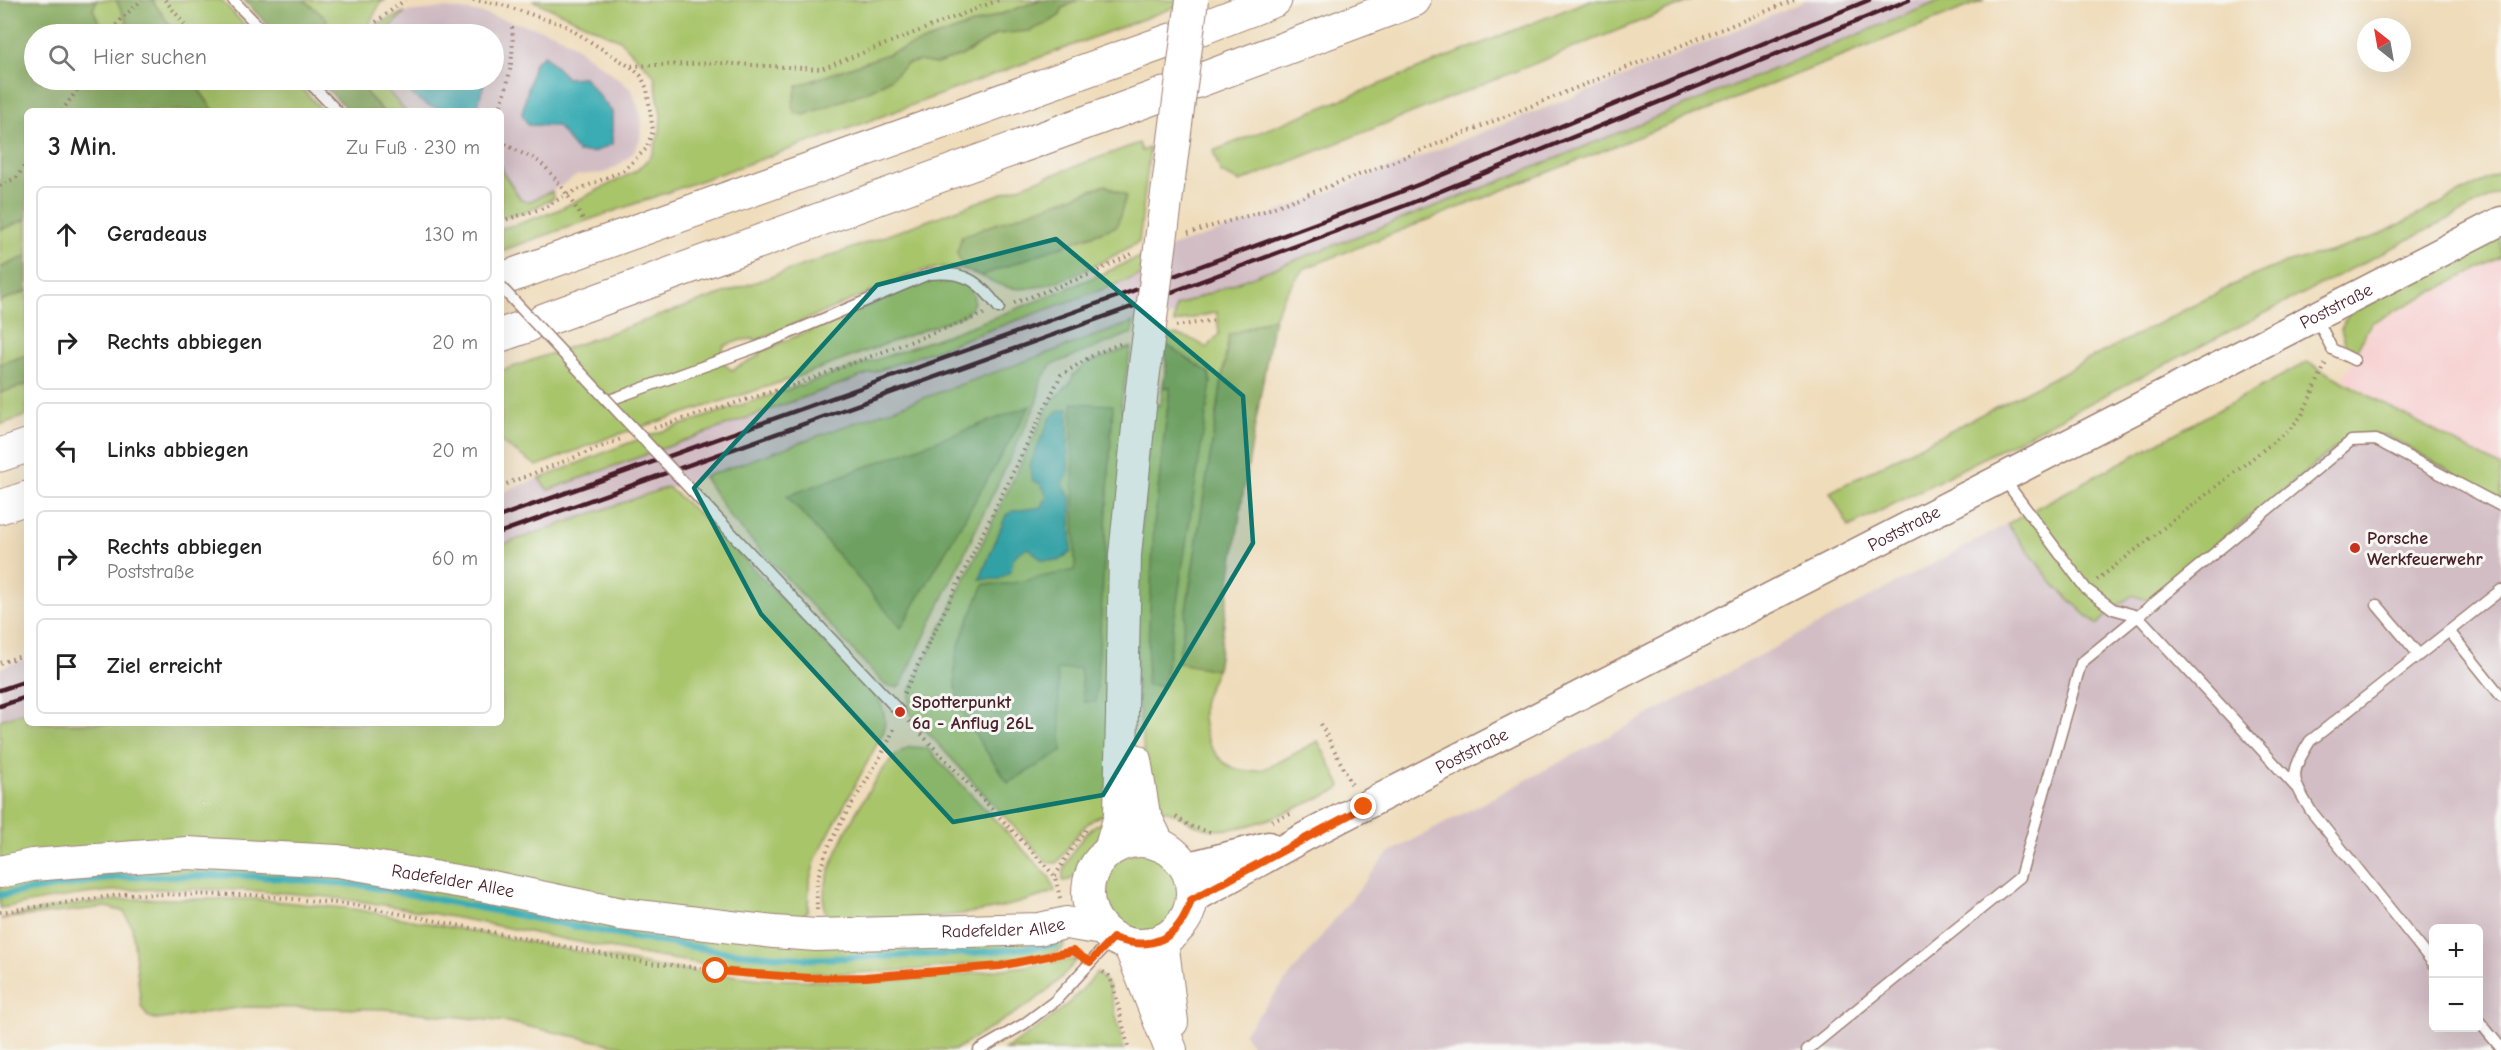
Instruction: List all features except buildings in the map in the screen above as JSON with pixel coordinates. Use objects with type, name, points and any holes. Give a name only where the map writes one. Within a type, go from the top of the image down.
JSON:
[{"type":"highway","points":[[1197,14],[1275,0]]},
{"type":"highway","points":[[1196,82],[1414,0]]},
{"type":"highway","points":[[504,283],[594,247],[1171,40]]},
{"type":"highway","points":[[524,327],[1164,94]]},
{"type":"highway","points":[[0,455],[24,447]]},
{"type":"highway","points":[[0,507],[24,499]]},
{"type":"main road","points":[[1110,850],[1120,816],[1125,555],[1142,388],[1197,14]]},
{"type":"main road","points":[[1124,693],[1144,813],[1159,845]]},
{"type":"main road","points":[[1115,937],[1146,944],[1162,939],[1176,930],[1186,916],[1191,900],[1191,882],[1185,867],[1174,854],[1159,845],[1143,841],[1126,843],[1110,850],[1098,862],[1090,877],[1087,893],[1092,913],[1115,937],[1173,1050]]},
{"type":"main road","name":"Radefelder Allee","points":[[0,872],[32,865],[187,853],[338,861],[492,887],[621,914],[774,932],[816,935],[1039,929],[1066,923],[1115,937]]},
{"type":"main road","name":"Radefelder Allee","points":[[903,933],[1031,911],[1087,893]]},
{"type":"main road","points":[[1162,939],[1173,1050]]},
{"type":"street","name":"Poststraße","points":[[1191,900],[1308,835],[2501,221]]},
{"type":"street","name":"Poststraße","points":[[1185,867],[1308,835]]},
{"type":"lane","points":[[233,0],[256,24]]},
{"type":"lane","points":[[317,90],[334,108]]},
{"type":"lane","points":[[607,401],[757,347],[929,274],[947,273],[963,276],[984,288],[999,308]]},
{"type":"lane","points":[[504,284],[607,401],[900,712]]},
{"type":"lane","points":[[2316,317],[2332,349],[2354,360]]},
{"type":"lane","points":[[1807,1050],[2020,877],[2080,663],[2351,441],[2376,440],[2501,506]]},
{"type":"lane","points":[[2003,478],[2086,588],[2113,609],[2138,616],[2296,787],[2311,811],[2429,959]]},
{"type":"lane","points":[[2296,787],[2295,765],[2310,741],[2501,590]]},
{"type":"lane","points":[[2377,605],[2419,655]]},
{"type":"lane","points":[[2449,631],[2501,696]]},
{"type":"lane","points":[[979,1050],[1024,1024],[1054,1000],[1115,937]]},
{"type":"lane","points":[[2483,1026],[2501,1048]]},
{"type":"path","points":[[117,24],[142,0]]},
{"type":"path","points":[[165,0],[184,24]]},
{"type":"path","points":[[376,22],[405,0]]},
{"type":"path","points":[[473,0],[499,4],[564,25],[629,66],[641,76],[647,89],[653,131],[646,150],[624,170],[566,195],[544,208],[504,220]]},
{"type":"path","points":[[629,66],[718,63],[821,69],[999,0]]},
{"type":"path","points":[[1186,233],[1264,211],[1385,165],[1794,0]]},
{"type":"path","points":[[500,108],[506,91],[513,39],[512,27]]},
{"type":"path","points":[[64,108],[77,90]]},
{"type":"path","points":[[504,142],[541,162],[579,210],[594,247]]},
{"type":"path","points":[[0,186],[17,177],[24,166]]},
{"type":"path","points":[[644,431],[797,384],[1091,274],[1136,252]]},
{"type":"path","points":[[1174,327],[1216,320]]},
{"type":"path","points":[[816,935],[817,884],[828,848],[886,750],[900,712],[905,688],[1060,375],[1095,354],[1124,342]]},
{"type":"path","points":[[2086,588],[2290,429],[2302,415],[2332,349]]},
{"type":"path","points":[[504,485],[629,437]]},
{"type":"path","points":[[0,663],[24,655]]},
{"type":"path","points":[[900,712],[1055,876],[1085,830],[1095,822]]},
{"type":"path","points":[[1321,724],[1364,807]]},
{"type":"path","points":[[0,912],[126,894],[252,895],[356,905],[648,963],[809,978],[865,977],[1000,966],[1073,951],[1108,976],[1113,985],[1129,1050]]},
{"type":"highlighted area","points":[[1056,239],[1243,396],[1253,543],[1103,795],[953,822],[761,614],[694,488],[877,285]]},
{"type":"shaded area","points":[[1808,0],[1985,0],[1173,316],[1134,322],[704,477],[504,544],[504,492],[655,433],[799,388],[947,335],[1094,278],[1142,256],[1262,218],[1599,87]]},
{"type":"shaded area","points":[[445,8],[476,12],[551,32],[568,41],[632,90],[642,120],[640,140],[633,153],[618,166],[604,173],[578,175],[528,202],[521,200],[504,175],[504,108],[402,108],[386,90],[504,90],[504,24],[393,24],[405,12]]},
{"type":"shaded area","points":[[2501,259],[2501,467],[2343,379],[2373,325]]},
{"type":"shaded area","points":[[2365,409],[2501,485],[2501,1050],[1254,1050],[1244,1033],[1387,854],[2007,524],[2055,586],[2097,625],[2113,609]]},
{"type":"shaded area","points":[[24,660],[24,712],[0,720],[0,668]]},
{"type":"green space","points":[[0,0],[97,0],[93,9],[98,21],[102,24],[24,24],[24,90],[199,90],[212,108],[24,108],[24,220],[0,230]]},
{"type":"green space","points":[[97,0],[116,0],[129,23],[102,24],[98,21],[93,9]]},
{"type":"green space","points":[[116,0],[152,0],[169,24],[126,24],[128,23]]},
{"type":"green space","points":[[152,0],[221,0],[244,24],[169,24]]},
{"type":"green space","points":[[244,0],[304,0],[327,19],[326,24],[267,24]]},
{"type":"green space","points":[[304,0],[386,0],[381,2],[369,24],[320,24]]},
{"type":"green space","points":[[532,0],[1041,0],[797,86],[796,95],[850,96],[873,89],[890,79],[907,64],[919,61],[936,64],[961,56],[997,34],[1009,33],[1059,16],[1063,8],[1077,0],[1194,0],[861,124],[504,250],[504,227],[558,210],[636,171],[652,155],[660,131],[661,115],[654,75],[620,40]]},
{"type":"green space","points":[[1041,0],[1077,0],[1063,8],[1059,16],[1029,31],[997,34],[961,56],[936,64],[919,61],[907,64],[890,79],[873,89],[804,115],[795,113],[792,107],[797,86]]},
{"type":"green space","points":[[1590,0],[1693,0],[1240,182],[1221,173],[1213,151]]},
{"type":"green space","points":[[1942,0],[1985,0],[1303,269],[1284,296],[1274,318],[1229,335],[1178,662],[1217,670],[1204,701],[1203,718],[1209,743],[1223,762],[1246,771],[1260,770],[1318,741],[1341,786],[1338,790],[1274,817],[1223,830],[1202,827],[1168,811],[1153,809],[1149,798],[1137,690],[1136,591],[1152,405],[1161,405],[1163,387],[1170,387],[1154,525],[1209,373],[1164,343],[1165,334],[1187,338],[1207,348],[1219,334],[1217,312],[1174,323],[1176,306],[1498,182]]},
{"type":"green space","points":[[405,12],[393,24],[375,24],[382,22]]},
{"type":"green space","points":[[199,90],[303,90],[320,108],[212,108]]},
{"type":"green space","points":[[328,90],[366,90],[380,108],[346,108]]},
{"type":"green space","points":[[366,90],[387,90],[402,108],[380,108]]},
{"type":"green space","points":[[1139,143],[1142,151],[1150,147],[1139,242],[1075,275],[1038,287],[1022,289],[1004,286],[980,276],[1117,226],[957,253],[964,270],[943,267],[918,272],[755,341],[754,339],[741,340],[724,346],[721,354],[725,365],[732,370],[760,355],[759,352],[923,282],[952,279],[970,288],[974,298],[973,304],[964,315],[794,378],[610,437],[537,466],[504,444],[504,370],[847,250]]},
{"type":"green space","points":[[2501,172],[2501,192],[1849,527],[1830,492],[2243,280],[2285,263],[2333,251],[2379,235]]},
{"type":"green space","points":[[504,174],[521,200],[528,202],[552,191],[554,198],[528,211],[504,216]]},
{"type":"green space","points":[[1105,185],[1126,196],[1117,226],[980,276],[964,270],[957,253],[962,236]]},
{"type":"green space","points":[[24,220],[24,257],[0,268],[0,230]]},
{"type":"green space","points":[[2501,235],[2501,257],[2371,323],[2355,353],[2346,345],[2341,329],[2349,314]]},
{"type":"green space","points":[[1142,256],[1139,276],[548,490],[539,479],[642,438],[963,329]]},
{"type":"green space","points":[[24,257],[24,292],[0,301],[0,268]]},
{"type":"green space","points":[[24,292],[24,356],[0,364],[0,301]]},
{"type":"green space","points":[[1274,318],[1243,494],[1217,670],[1178,663],[1229,335]]},
{"type":"green space","points":[[1134,322],[1132,333],[1051,365],[1041,380],[1037,402],[901,685],[897,687],[886,686],[730,517],[704,477]]},
{"type":"green space","points":[[1164,343],[1209,373],[1211,383],[1164,686],[1146,685],[1154,525],[1170,387],[1163,387],[1166,364]]},
{"type":"green space","points":[[1131,347],[1121,403],[1122,410],[1127,411],[1110,813],[1101,815],[1086,825],[1057,863],[1047,863],[908,711],[910,691],[1051,402],[1071,382],[1073,375],[1088,363]]},
{"type":"green space","points":[[24,356],[24,385],[0,393],[0,364]]},
{"type":"green space","points":[[2307,362],[2501,467],[2501,500],[2386,435],[2357,438],[2331,451],[2147,600],[2133,595],[2113,609],[2097,625],[2055,586],[2007,524]]},
{"type":"green space","points":[[24,385],[24,416],[0,425],[0,393]]},
{"type":"green space","points":[[1072,403],[1113,405],[1096,702],[1084,702],[1080,668],[1057,670],[1062,751],[1008,783],[978,740],[962,709],[954,676],[956,658],[964,630],[984,584],[1008,584],[1075,570]]},
{"type":"green space","points":[[1030,406],[901,628],[787,496]]},
{"type":"green space","points":[[668,487],[710,524],[878,698],[883,710],[884,731],[816,858],[809,883],[808,910],[798,922],[669,910],[451,867],[0,861],[0,720],[24,712],[24,726],[504,726],[504,544]]},
{"type":"green space","points":[[910,747],[927,748],[1050,878],[1055,891],[1001,907],[974,912],[946,916],[833,923],[826,913],[824,896],[835,855],[857,810],[881,772],[895,756]]},
{"type":"green space","points":[[1110,821],[1075,875],[1070,880],[1063,881],[1065,867],[1079,842],[1096,825]]},
{"type":"green space","points":[[1133,853],[1149,853],[1170,864],[1181,885],[1181,901],[1170,922],[1149,933],[1133,933],[1119,927],[1107,915],[1101,901],[1101,885],[1107,871],[1119,859]]},
{"type":"green space","points":[[204,864],[364,876],[602,922],[1064,933],[1064,944],[1059,952],[947,967],[872,972],[797,972],[760,970],[658,957],[408,909],[301,894],[214,889],[128,890],[0,908],[0,883]]},
{"type":"green space","points":[[127,899],[253,899],[354,909],[659,967],[762,979],[866,982],[917,979],[1078,959],[1056,983],[1033,1002],[955,1050],[638,1050],[507,1022],[383,1009],[244,1007],[157,1020],[147,1016],[141,1006],[132,927],[124,912],[107,907],[0,919],[56,907]]},
{"type":"green space","points":[[1097,972],[1109,986],[1124,1050],[1004,1050],[1054,1016]]},
{"type":"water","points":[[544,55],[567,78],[584,77],[612,112],[612,144],[594,152],[578,152],[557,126],[528,125],[522,114],[534,63]]},
{"type":"water","points":[[410,90],[482,90],[475,108],[435,108],[420,101]]},
{"type":"water","points":[[1068,409],[1068,475],[1062,484],[1071,498],[1071,552],[1058,561],[1042,560],[1029,548],[1017,554],[1013,559],[1011,571],[999,579],[980,579],[1006,515],[1013,511],[1042,507],[1047,496],[1041,484],[1032,480],[1030,465],[1049,420],[1057,411]]},
{"type":"waterway","points":[[0,895],[118,877],[240,875],[362,885],[636,938],[727,952],[808,959],[972,953],[1056,945]]},
{"type":"railway","points":[[1171,277],[1398,193],[1869,0]]},
{"type":"railway","points":[[1169,293],[1404,206],[1909,0]]},
{"type":"railway","points":[[504,515],[1138,289]]},
{"type":"railway","points":[[504,531],[1137,305]]},
{"type":"railway","points":[[0,690],[24,682]]},
{"type":"railway","points":[[0,706],[24,698]]},
{"type":"place","name":"Porsche Werkfeuerwehr","points":[[2355,548]]},
{"type":"place","name":"Spotterpunkt 6a - Anflug 26L","points":[[900,712]]},
{"type":"route","points":[[716,971],[809,978],[865,977],[1000,966],[1073,951],[1090,962],[1113,938],[1129,944],[1146,944],[1162,939],[1176,930],[1186,916],[1191,900],[1308,835],[1364,807]]}]
